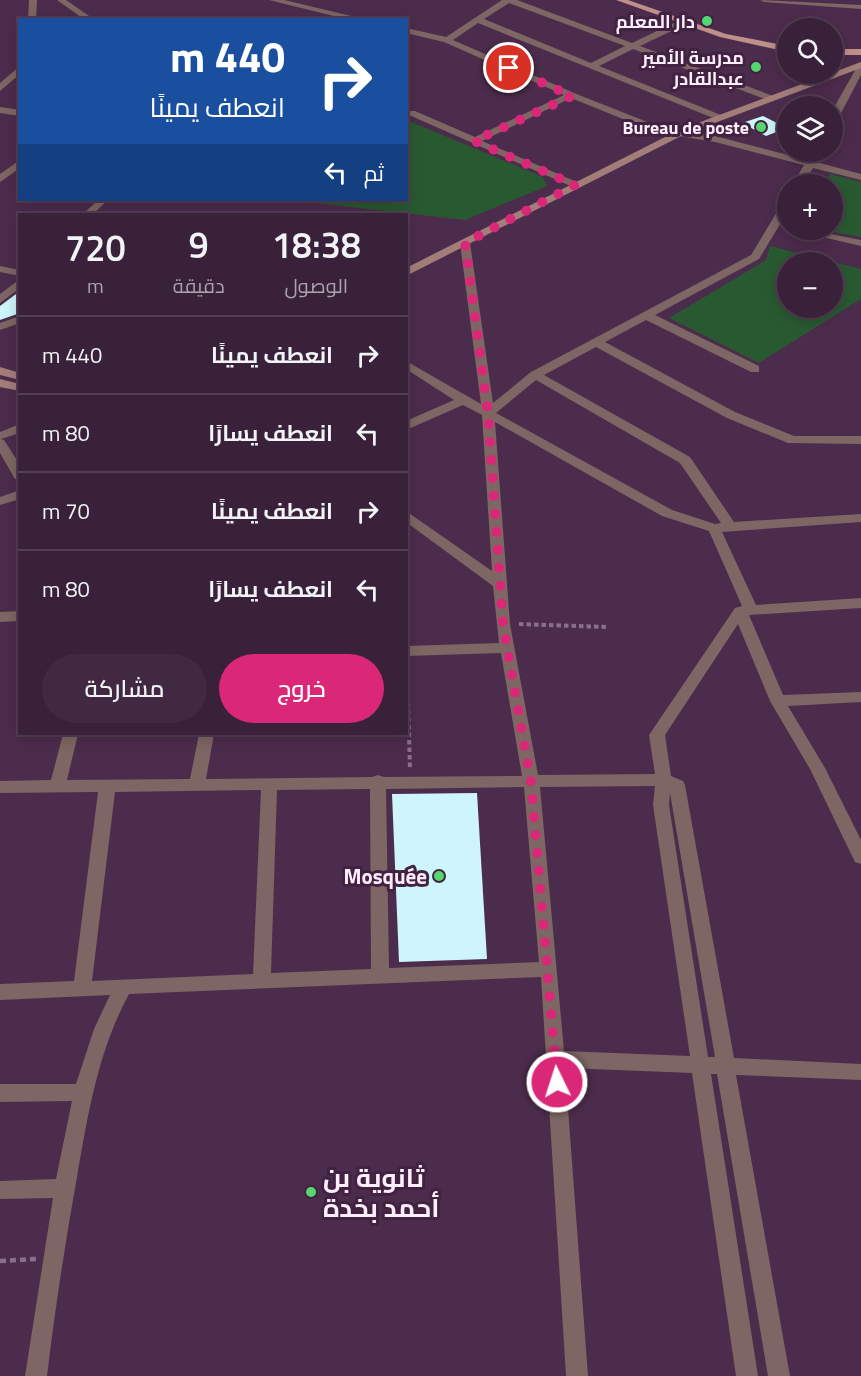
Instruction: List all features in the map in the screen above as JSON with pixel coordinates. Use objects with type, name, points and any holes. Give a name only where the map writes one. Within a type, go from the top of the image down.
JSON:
[{"type":"main road","points":[[620,0],[757,45],[777,48]]},
{"type":"main road","points":[[843,52],[861,52]]},
{"type":"main road","points":[[408,272],[434,261],[575,185],[682,132],[861,66]]},
{"type":"main road","points":[[408,262],[465,243]]},
{"type":"main road","points":[[0,371],[18,376]]},
{"type":"main road","points":[[0,383],[18,388]]},
{"type":"street","points":[[32,18],[33,0]]},
{"type":"street","points":[[62,0],[88,18]]},
{"type":"street","points":[[273,0],[355,18]]},
{"type":"street","points":[[447,40],[508,0],[770,98]]},
{"type":"street","points":[[764,0],[861,8]]},
{"type":"street","points":[[478,20],[718,117]]},
{"type":"street","points":[[591,66],[630,45],[682,22]]},
{"type":"street","points":[[408,30],[447,40],[572,96],[658,130],[682,132],[861,177]]},
{"type":"street","points":[[843,102],[861,66]]},
{"type":"street","points":[[0,88],[18,73]]},
{"type":"street","points":[[849,91],[861,89]]},
{"type":"street","points":[[474,141],[572,96]]},
{"type":"street","points":[[0,110],[18,113]]},
{"type":"street","points":[[408,113],[575,185]]},
{"type":"street","points":[[804,174],[810,164]]},
{"type":"street","points":[[0,179],[18,165]]},
{"type":"street","points":[[89,213],[102,201]]},
{"type":"street","points":[[488,413],[535,375],[755,257],[777,230]]},
{"type":"street","points":[[843,239],[861,243]]},
{"type":"street","points":[[465,243],[488,413],[503,624],[531,782],[549,969],[577,1376]]},
{"type":"street","points":[[0,269],[18,273]]},
{"type":"street","points":[[0,300],[18,284]]},
{"type":"street","points":[[647,316],[755,369]]},
{"type":"street","points":[[0,327],[18,320]]},
{"type":"street","points":[[596,342],[731,415],[792,440],[861,440]]},
{"type":"street","points":[[408,365],[463,400],[667,513],[714,528],[861,518]]},
{"type":"street","points":[[535,375],[685,460],[730,526]]},
{"type":"street","points":[[408,425],[463,400]]},
{"type":"street","points":[[18,430],[1,444],[18,473]]},
{"type":"street","points":[[2,504],[18,495]]},
{"type":"street","points":[[408,516],[499,583]]},
{"type":"street","points":[[714,528],[778,701],[817,768],[861,857]]},
{"type":"street","points":[[745,611],[861,603]]},
{"type":"street","points":[[745,611],[657,735],[664,780],[661,805],[747,1376]]},
{"type":"street","points":[[0,616],[18,616]]},
{"type":"street","points":[[408,651],[509,648]]},
{"type":"street","points":[[778,701],[861,697]]},
{"type":"street","points":[[58,786],[70,735]]},
{"type":"street","points":[[197,784],[206,735]]},
{"type":"street","points":[[0,788],[58,786],[107,788],[378,781],[664,780],[677,785],[779,1376]]},
{"type":"street","points":[[378,781],[380,976]]},
{"type":"street","points":[[262,981],[269,783]]},
{"type":"street","points":[[82,990],[107,788]]},
{"type":"street","points":[[0,992],[549,969]]},
{"type":"street","points":[[36,1376],[52,1258],[82,1092],[110,1010],[124,987]]},
{"type":"street","points":[[555,1059],[700,1067],[726,1066],[861,1072]]},
{"type":"street","points":[[0,1093],[82,1092]]},
{"type":"street","points":[[0,1190],[64,1188]]},
{"type":"path","points":[[503,624],[608,627]]},
{"type":"path","points":[[408,695],[410,782]]},
{"type":"path","points":[[0,1261],[52,1258]]},
{"type":"green space","points":[[408,120],[543,177],[547,186],[465,220],[299,201],[408,201]]},
{"type":"green space","points":[[843,177],[861,182],[861,237],[843,234]]},
{"type":"green space","points":[[770,246],[794,252],[777,252],[777,318],[831,318],[759,363],[669,318],[766,260]]},
{"type":"green space","points":[[843,264],[861,269],[861,299],[843,310]]},
{"type":"building","name":"Bureau de poste","points":[[763,116],[777,123],[777,132],[766,136],[742,123]]},
{"type":"building","points":[[18,292],[18,314],[0,320],[0,306]]},
{"type":"building","name":"Mosquée","points":[[477,793],[487,959],[399,962],[392,794]]},
{"type":"place","name":"دار المعلم","points":[[707,21]]},
{"type":"place","name":"مدرسة الأمير عبدالقادر","points":[[756,67]]},
{"type":"place","name":"Bureau de poste","points":[[761,127]]},
{"type":"place","name":"Mosquée","points":[[439,876]]},
{"type":"place","name":"ثانوية بن أحمد بخدة","points":[[311,1192]]},
{"type":"route","points":[[509,68],[572,96],[474,141],[575,185],[465,243],[488,413],[503,624],[531,782],[557,1082]]}]
